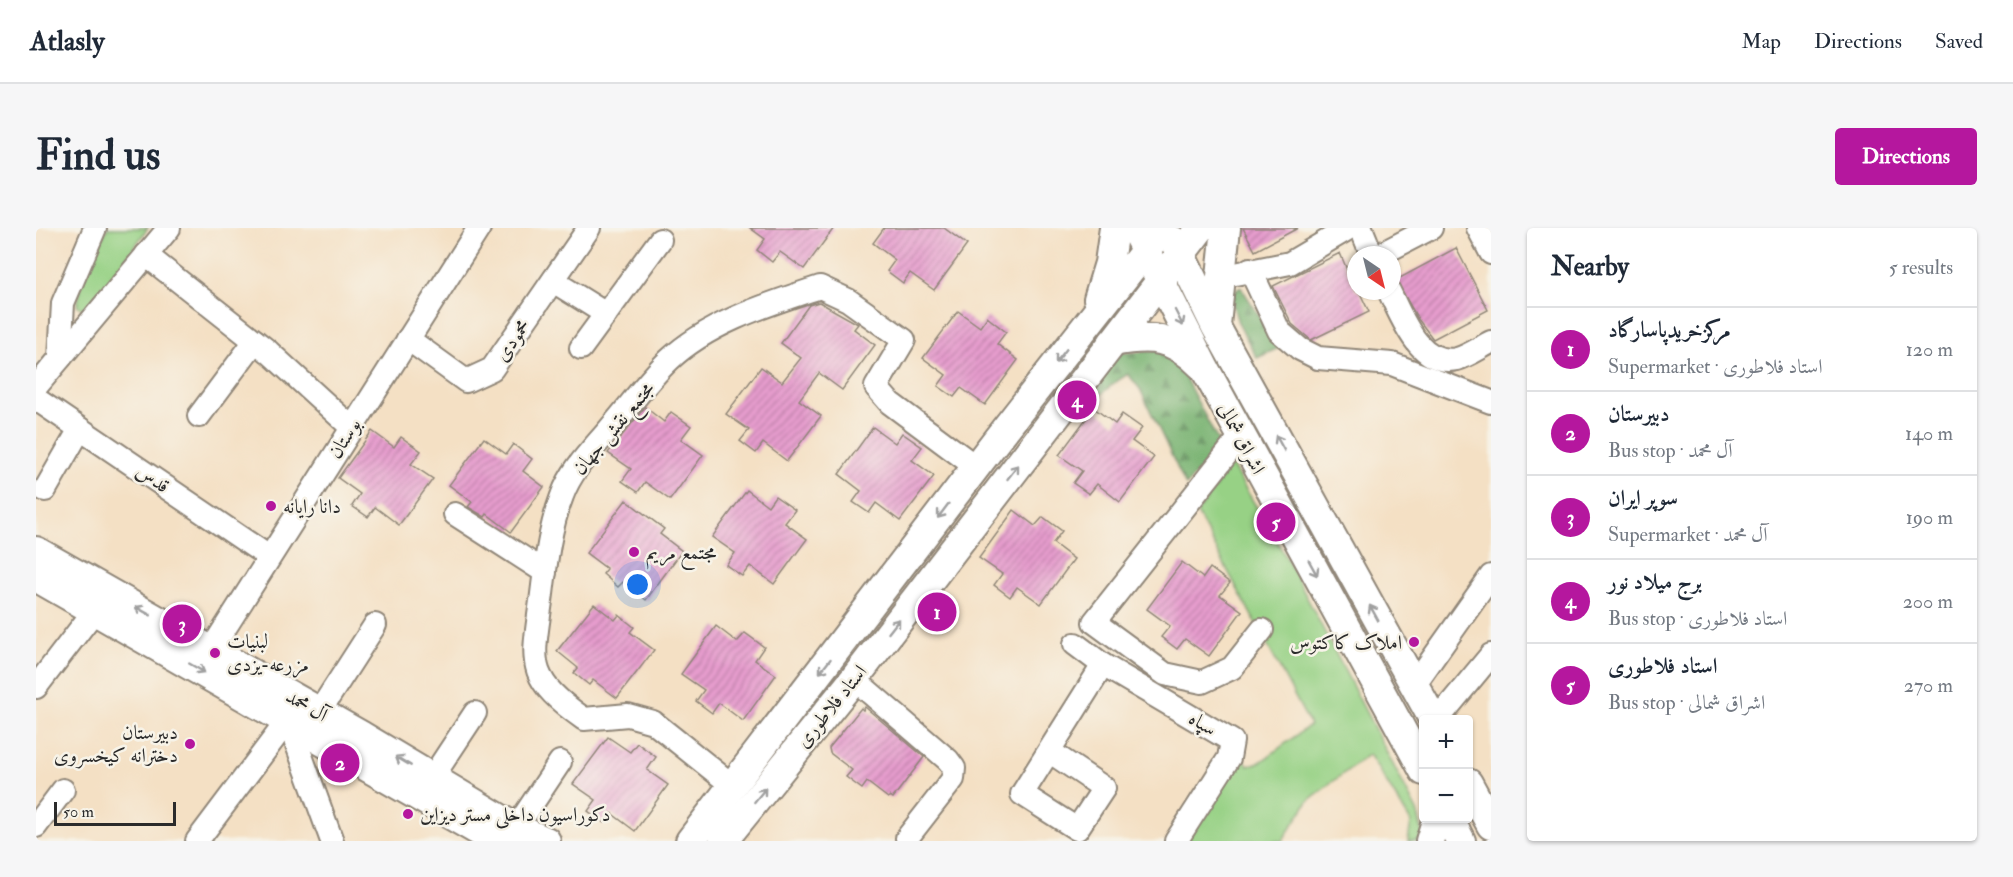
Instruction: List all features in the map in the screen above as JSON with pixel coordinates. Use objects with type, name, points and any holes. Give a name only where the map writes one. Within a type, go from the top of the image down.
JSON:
[{"type":"main road","points":[[1089,321],[1103,285],[1114,239],[1114,228]]},
{"type":"main road","name":"استاد فلاطوری","points":[[723,841],[854,680],[1201,228]]},
{"type":"main road","points":[[1216,327],[1226,228]]},
{"type":"main road","name":"استاد فلاطوری","points":[[690,840],[1089,321],[1152,233]]},
{"type":"main road","name":"اشراق شمالی","points":[[1152,233],[1181,254],[1216,327],[1430,715]]},
{"type":"main road","name":"اشراق شمالی","points":[[1152,233],[1161,281],[1205,369],[1419,758]]},
{"type":"main road","points":[[1113,342],[1138,338],[1161,339],[1188,352],[1205,369]]},
{"type":"main road","name":"آل محمد","points":[[36,551],[432,778],[506,834]]},
{"type":"main road","name":"آل محمد","points":[[36,577],[288,720],[506,834],[546,841]]},
{"type":"main road","points":[[1478,794],[1491,825]]},
{"type":"main road","points":[[1430,841],[1436,823]]},
{"type":"main road","points":[[1451,823],[1461,841]]},
{"type":"street","points":[[60,358],[63,303],[95,228]]},
{"type":"street","points":[[36,387],[169,228]]},
{"type":"street","name":"بوستان","points":[[211,650],[479,228]]},
{"type":"street","name":"محمودی","points":[[408,339],[466,381],[492,369],[589,228]]},
{"type":"street","points":[[1219,280],[1250,269],[1290,263],[1349,228]]},
{"type":"street","points":[[1361,228],[1368,246]]},
{"type":"street","points":[[1396,246],[1431,228]]},
{"type":"street","points":[[1478,228],[1491,253]]},
{"type":"street","points":[[581,348],[660,240]]},
{"type":"street","points":[[146,255],[255,341],[351,427]]},
{"type":"street","points":[[1250,269],[1279,331],[1300,349],[1318,358],[1392,364],[1491,402]]},
{"type":"street","points":[[553,281],[606,314]]},
{"type":"street","name":"مجتمع نقش جهان","points":[[733,786],[653,722],[628,715],[584,719],[561,702],[537,674],[534,654],[545,572],[562,495],[576,468],[670,360],[711,330],[772,303],[820,288],[848,300],[904,340],[876,387],[890,404],[976,467]]},
{"type":"street","points":[[1394,300],[1416,342],[1436,356],[1458,358],[1491,342]]},
{"type":"street","points":[[200,416],[255,341]]},
{"type":"street","name":"قدس","points":[[36,399],[270,557]]},
{"type":"street","points":[[45,490],[80,429]]},
{"type":"street","points":[[1241,436],[1094,622],[1165,674],[1202,682],[1232,668],[1262,630]]},
{"type":"street","points":[[455,514],[545,572]]},
{"type":"street","points":[[1414,685],[1491,576]]},
{"type":"street","points":[[36,687],[95,610]]},
{"type":"street","points":[[319,712],[375,625]]},
{"type":"street","name":"سپاه","points":[[1075,644],[1103,665],[1232,741],[1229,758],[1176,841]]},
{"type":"street","points":[[1442,715],[1491,655]]},
{"type":"street","points":[[1049,751],[1103,665]]},
{"type":"street","points":[[854,680],[948,760],[954,768],[953,779],[906,838]]},
{"type":"street","points":[[432,778],[475,713]]},
{"type":"street","points":[[197,841],[288,720]]},
{"type":"street","points":[[288,720],[332,841]]},
{"type":"street","points":[[506,834],[560,762]]},
{"type":"street","points":[[36,826],[63,790]]},
{"type":"green space","points":[[107,228],[148,228],[87,313],[77,305],[83,279]]},
{"type":"green space","points":[[1241,287],[1270,333],[1285,345],[1257,358],[1238,323],[1230,294]]},
{"type":"green space","points":[[1157,351],[1177,362],[1220,445],[1186,486],[1140,389],[1128,374],[1092,402],[1090,389],[1121,353]]},
{"type":"green space","points":[[1231,464],[1286,557],[1417,811],[1423,833],[1419,841],[1408,841],[1411,822],[1369,754],[1309,800],[1282,841],[1186,841],[1242,754],[1248,766],[1262,761],[1310,725],[1197,513]]},
{"type":"building","points":[[750,228],[834,228],[804,269],[780,252],[772,262],[757,250],[765,239]]},
{"type":"building","points":[[884,228],[944,228],[967,245],[934,290],[910,273],[903,283],[887,271],[895,260],[873,243]]},
{"type":"building","points":[[1243,228],[1298,228],[1255,251]]},
{"type":"building","points":[[1456,248],[1488,310],[1433,339],[1418,319],[1401,289],[1401,277]]},
{"type":"building","points":[[1340,253],[1347,270],[1347,300],[1363,300],[1369,312],[1311,340],[1292,324],[1273,286]]},
{"type":"building","points":[[819,302],[858,324],[854,329],[875,345],[842,390],[819,373],[799,400],[821,416],[787,461],[763,443],[756,453],[740,441],[749,430],[726,414],[761,367],[782,382],[801,358],[781,343],[809,305]]},
{"type":"building","points":[[958,311],[980,327],[987,317],[1006,332],[997,344],[1018,360],[985,405],[961,388],[954,397],[938,386],[946,375],[923,358]]},
{"type":"building","points":[[645,407],[664,422],[671,412],[691,426],[681,439],[703,455],[670,500],[645,482],[638,492],[622,481],[631,469],[608,453]]},
{"type":"building","points":[[1094,408],[1115,424],[1122,414],[1142,428],[1132,441],[1154,457],[1120,502],[1097,484],[1089,494],[1073,483],[1082,471],[1059,455]]},
{"type":"building","points":[[873,427],[895,443],[902,433],[922,447],[912,460],[934,476],[900,521],[876,503],[869,513],[853,502],[861,491],[839,474]]},
{"type":"building","points":[[372,431],[394,447],[401,437],[421,451],[411,464],[433,479],[399,525],[375,507],[368,517],[352,506],[360,494],[338,478]]},
{"type":"building","points":[[484,438],[506,454],[513,444],[532,459],[523,471],[544,487],[511,532],[487,514],[485,517],[468,507],[472,502],[449,485]]},
{"type":"building","points":[[747,490],[768,506],[775,496],[795,510],[785,523],[807,539],[774,584],[750,566],[742,576],[726,565],[735,553],[712,537]]},
{"type":"building","name":"مجتمع مریم","points":[[626,500],[664,529],[660,534],[682,551],[646,600],[623,582],[618,587],[603,574],[607,569],[586,553]]},
{"type":"building","points":[[1014,510],[1035,526],[1043,517],[1062,531],[1053,543],[1074,559],[1041,604],[1017,587],[1010,597],[994,585],[1002,574],[979,558]]},
{"type":"building","points":[[1182,562],[1203,578],[1210,568],[1230,583],[1220,595],[1242,611],[1209,656],[1185,639],[1177,649],[1161,637],[1170,626],[1147,609]]},
{"type":"building","points":[[594,604],[615,620],[619,615],[634,627],[630,632],[654,650],[617,698],[593,680],[589,685],[574,673],[578,668],[557,651]]},
{"type":"building","points":[[716,626],[737,642],[745,633],[764,647],[755,660],[776,675],[743,721],[719,703],[712,713],[696,701],[704,690],[681,674]]},
{"type":"building","points":[[865,707],[924,757],[893,798],[890,796],[888,798],[867,782],[862,789],[846,777],[852,770],[830,753],[829,748],[861,708],[863,710]]},
{"type":"building","points":[[608,737],[630,752],[637,743],[656,757],[647,770],[668,785],[635,831],[611,813],[604,823],[588,811],[596,800],[573,784]]},
{"type":"place","name":"برج میلاد نور","points":[[1077,400]]},
{"type":"place","name":"دانا رایانه","points":[[271,506]]},
{"type":"place","name":"استاد فلاطوری","points":[[1276,522]]},
{"type":"place","name":"مجتمع مریم","points":[[634,552]]},
{"type":"place","name":"مرکزخریدپاسارگاد","points":[[937,612]]},
{"type":"place","name":"سوپر ایران","points":[[182,624]]},
{"type":"place","name":"املاک کاکتوس","points":[[1414,642]]},
{"type":"place","name":"لبنیات مزرعه-یزدی","points":[[215,653]]},
{"type":"place","name":"دبیرستان دخترانه کیخسروی","points":[[190,744]]},
{"type":"place","name":"دبیرستان","points":[[340,763]]},
{"type":"place","name":"دکوراسیون داخلی مستر دیزاین","points":[[408,814]]}]
